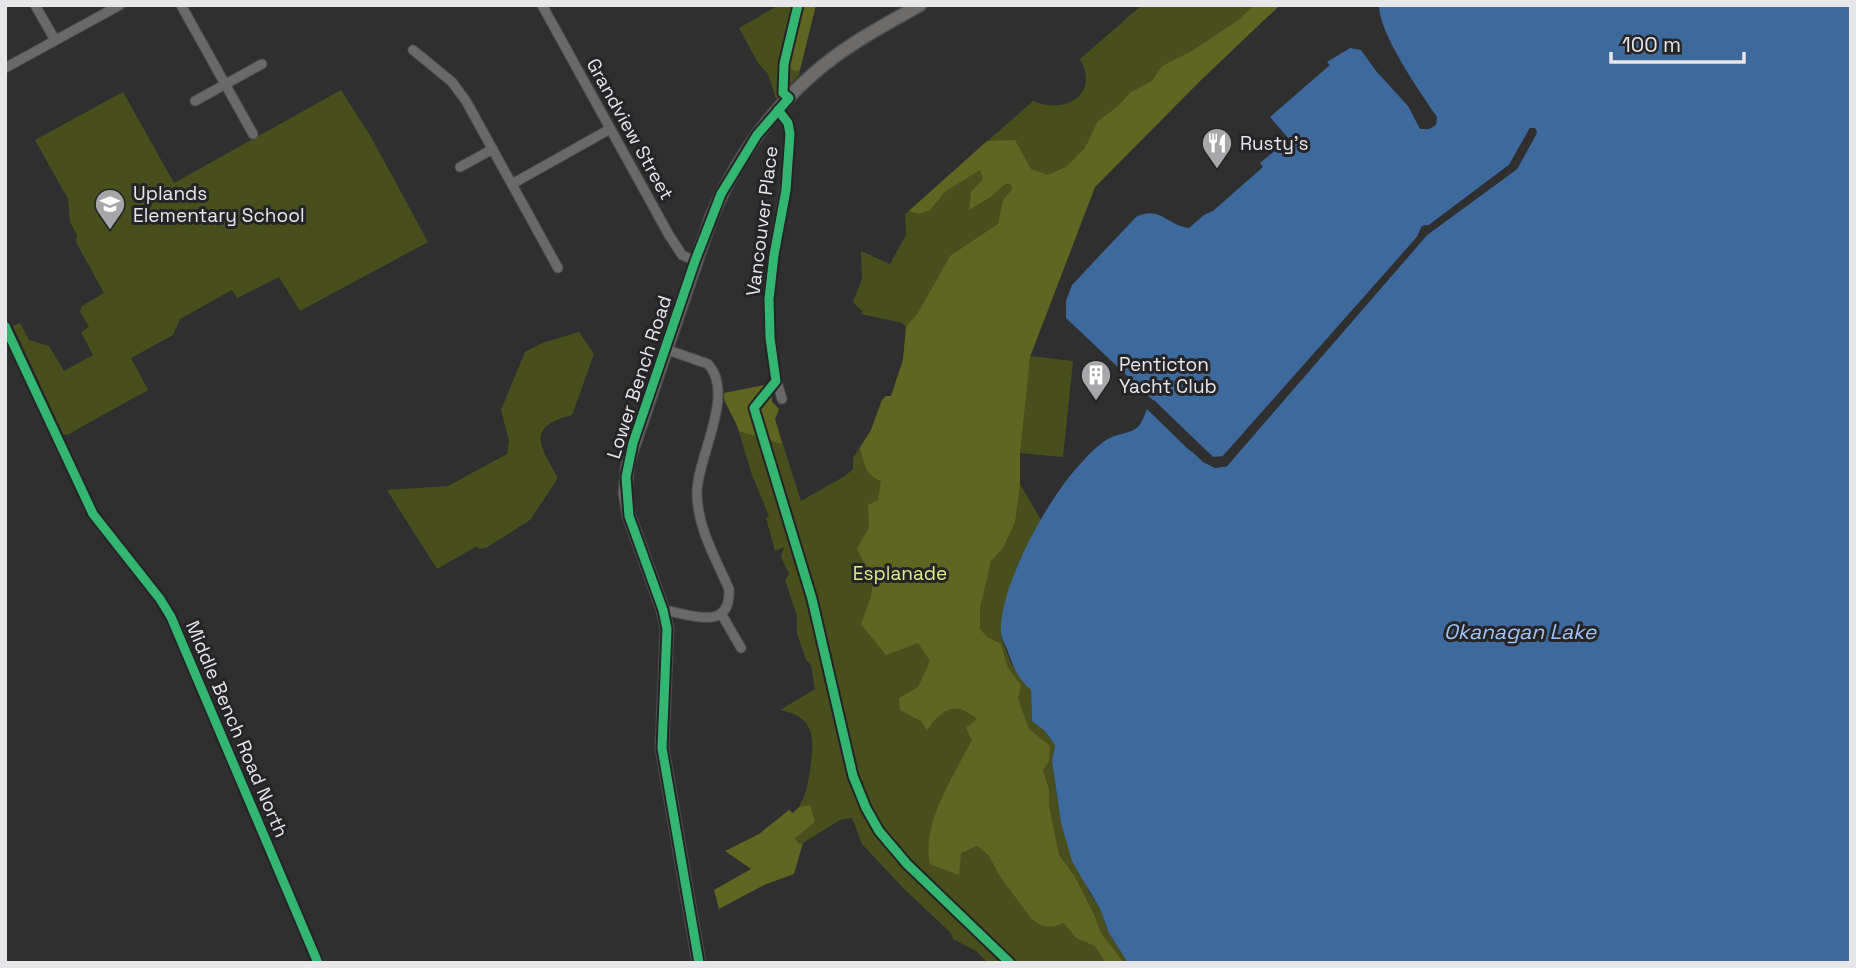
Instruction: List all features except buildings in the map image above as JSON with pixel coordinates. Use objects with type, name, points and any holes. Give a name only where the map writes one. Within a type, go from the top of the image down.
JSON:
[{"type":"street","points":[[35,5],[55,40]]},
{"type":"street","points":[[5,68],[120,5]]},
{"type":"street","points":[[181,5],[253,134]]},
{"type":"street","name":"Grandview Street","points":[[542,5],[674,243],[682,255],[695,261]]},
{"type":"street","name":"Lower Bench Road","points":[[699,963],[662,748],[667,639],[663,610],[632,526],[625,493],[628,462],[695,261],[721,194],[744,155],[778,110],[822,66],[850,46],[920,5]]},
{"type":"street","points":[[412,50],[441,72],[460,91],[558,268]]},
{"type":"street","points":[[195,101],[262,64]]},
{"type":"street","name":"Vancouver Place","points":[[778,110],[788,123],[790,134],[786,190],[769,299],[770,338],[776,381],[782,399]]},
{"type":"street","points":[[512,184],[610,129]]},
{"type":"street","points":[[460,167],[493,149]]},
{"type":"street","name":"Middle Bench Road North","points":[[5,326],[99,524],[160,599],[171,617],[318,963]]},
{"type":"street","points":[[663,610],[713,618],[722,615],[727,609],[729,589],[703,529],[697,495],[700,467],[717,409],[717,380],[708,364],[665,349]]},
{"type":"street","points":[[722,615],[741,648]]},
{"type":"green space","points":[[779,5],[799,5],[786,66],[794,71],[800,70],[799,75],[776,99],[768,74],[758,63],[739,28]]},
{"type":"green space","points":[[799,5],[816,5],[800,70],[794,71],[786,66]]},
{"type":"green space","name":"Esplanade","points":[[1142,5],[1280,5],[1095,187],[1030,356],[1073,361],[1063,457],[1020,453],[1020,484],[1041,520],[1018,564],[1006,599],[1001,637],[1011,663],[1031,690],[1032,721],[1045,731],[1055,745],[1052,761],[1061,823],[1089,892],[1100,909],[1109,933],[1128,963],[988,963],[976,951],[953,939],[951,933],[904,889],[862,844],[852,818],[840,820],[803,843],[799,844],[795,838],[810,805],[799,807],[808,780],[812,740],[807,724],[801,718],[780,710],[815,689],[811,665],[806,660],[797,633],[797,616],[785,580],[789,574],[781,557],[784,547],[775,551],[766,518],[769,516],[752,475],[734,416],[724,401],[724,393],[771,384],[772,402],[779,409],[775,419],[801,501],[853,469],[853,458],[871,430],[882,400],[891,396],[903,360],[906,327],[902,323],[861,314],[862,311],[853,302],[862,279],[861,251],[890,264],[906,235],[905,214],[1033,101],[1057,105],[1076,98],[1083,91],[1086,82],[1080,59]]},
{"type":"green space","points":[[1254,5],[1280,5],[1095,187],[1030,357],[1015,522],[1003,548],[991,561],[980,608],[980,629],[987,637],[1001,644],[1008,668],[1021,685],[1018,699],[1029,729],[1050,746],[1049,761],[1043,770],[1049,790],[1049,806],[1059,855],[1074,875],[1101,933],[1124,963],[1106,963],[1095,946],[1076,938],[1064,923],[1047,926],[1036,922],[1003,881],[988,856],[977,846],[961,853],[959,875],[930,864],[928,849],[935,816],[948,784],[972,740],[966,728],[977,719],[962,710],[949,710],[938,717],[927,730],[921,721],[900,710],[899,698],[918,687],[930,661],[918,643],[886,655],[861,624],[870,601],[872,586],[857,549],[869,527],[868,505],[878,500],[881,481],[868,472],[860,448],[871,430],[882,400],[891,396],[903,360],[906,327],[918,313],[950,256],[998,224],[1003,200],[1012,189],[1011,184],[1005,184],[992,196],[969,210],[971,192],[983,179],[980,170],[946,191],[930,210],[919,214],[909,211],[987,141],[1015,140],[1031,169],[1048,175],[1066,167],[1085,148],[1098,121],[1131,92],[1152,81],[1162,66],[1192,51],[1240,19]]},
{"type":"green space","points":[[341,90],[371,137],[428,242],[300,311],[279,277],[237,298],[232,290],[180,319],[173,335],[131,358],[148,390],[67,435],[63,434],[13,326],[20,323],[29,340],[49,346],[64,371],[93,355],[81,332],[89,327],[80,312],[82,306],[104,293],[76,242],[77,235],[70,222],[68,199],[35,140],[123,92],[174,183]]},
{"type":"green space","points":[[579,332],[594,354],[572,415],[548,425],[542,432],[542,447],[558,478],[530,520],[486,548],[479,549],[477,546],[437,569],[387,490],[448,486],[507,454],[509,441],[501,410],[525,352],[542,343]]},
{"type":"green space","points":[[771,384],[772,402],[779,409],[775,419],[782,444],[739,431],[724,398],[724,393]]},
{"type":"green space","points":[[810,805],[815,822],[795,838],[799,844],[803,843],[794,874],[764,885],[719,909],[714,890],[751,869],[725,851],[759,834],[789,810],[793,813],[799,807]]},
{"type":"water","name":"Okanagan Lake","points":[[1379,5],[1851,5],[1851,963],[1128,963],[1109,933],[1100,909],[1072,861],[1061,823],[1052,761],[1055,745],[1045,731],[1032,721],[1031,690],[1016,671],[1001,634],[1002,614],[1017,567],[1028,542],[1056,495],[1100,444],[1138,427],[1147,409],[1188,449],[1215,468],[1227,466],[1427,235],[1517,169],[1537,133],[1530,128],[1509,165],[1429,225],[1422,226],[1417,237],[1221,458],[1213,457],[1066,318],[1066,301],[1072,285],[1136,217],[1157,214],[1189,228],[1213,211],[1263,167],[1260,163],[1289,139],[1270,117],[1330,65],[1327,62],[1350,48],[1361,50],[1408,106],[1420,129],[1429,129],[1436,125],[1437,117],[1393,47]]},
{"type":"pier","points":[[1530,128],[1535,128],[1537,132],[1517,169],[1427,235],[1227,466],[1215,468],[1203,462],[1147,409],[1149,407],[1205,459],[1216,465],[1224,463],[1229,457],[1222,461],[1211,460],[1152,403],[1154,400],[1213,457],[1224,456],[1417,237],[1422,226],[1429,225],[1509,165]]},
{"type":"cycle path","points":[[699,963],[662,748],[667,629],[663,610],[629,516],[626,477],[633,443],[695,261],[721,194],[757,135],[789,98],[783,93],[784,64],[798,5]]},
{"type":"cycle path","points":[[778,110],[788,123],[790,134],[786,190],[769,299],[770,338],[776,381],[754,408],[812,599],[853,776],[879,831],[907,864],[1010,963]]},
{"type":"cycle path","points":[[5,326],[93,514],[171,617],[318,963]]},
{"type":"place","name":"Rusty's","points":[[1217,170]]},
{"type":"place","name":"Uplands Elementary School","points":[[110,231]]},
{"type":"place","name":"Penticton Yacht Club","points":[[1096,402]]}]
